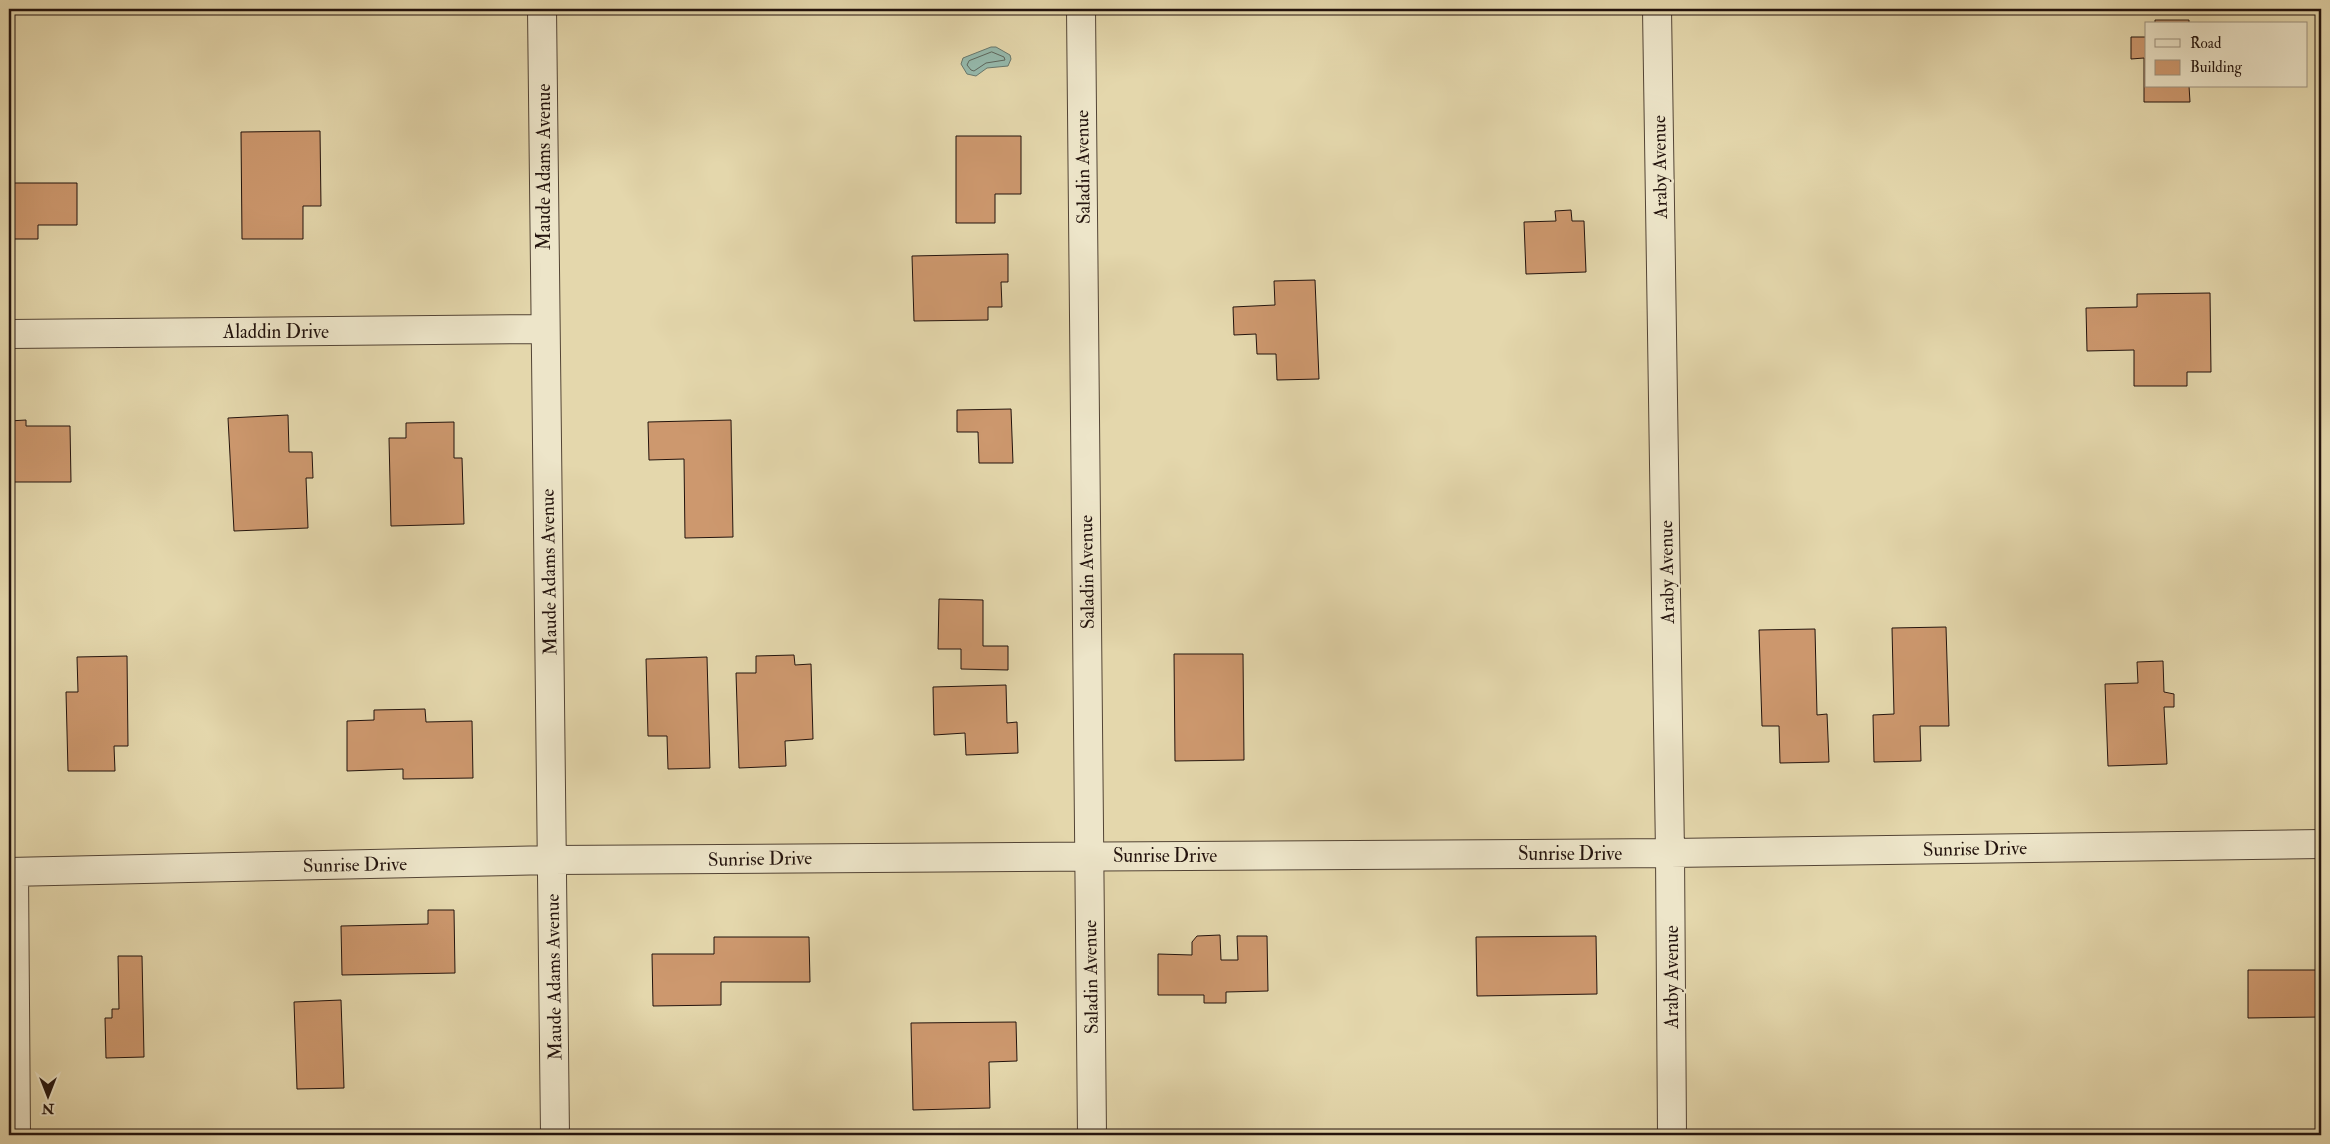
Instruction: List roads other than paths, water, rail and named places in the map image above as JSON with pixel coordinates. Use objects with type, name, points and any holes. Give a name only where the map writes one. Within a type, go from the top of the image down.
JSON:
[{"type":"street","name":"Maude Adams Avenue","points":[[542,9],[544,329],[555,1135]]},
{"type":"street","name":"Saladin Avenue","points":[[1080,9],[1092,1135]]},
{"type":"street","name":"Araby Avenue","points":[[1657,9],[1670,852],[1672,1135]]},
{"type":"street","name":"Aladdin Drive","points":[[9,334],[544,329]]},
{"type":"street","name":"Sunrise Drive","points":[[12,872],[552,860],[1670,852],[2321,844]]},
{"type":"street","points":[[12,872],[16,1135]]},
{"type":"water","points":[[991,47],[996,47],[1010,55],[1011,59],[1008,66],[987,68],[976,76],[967,74],[961,64],[963,58]]}]
